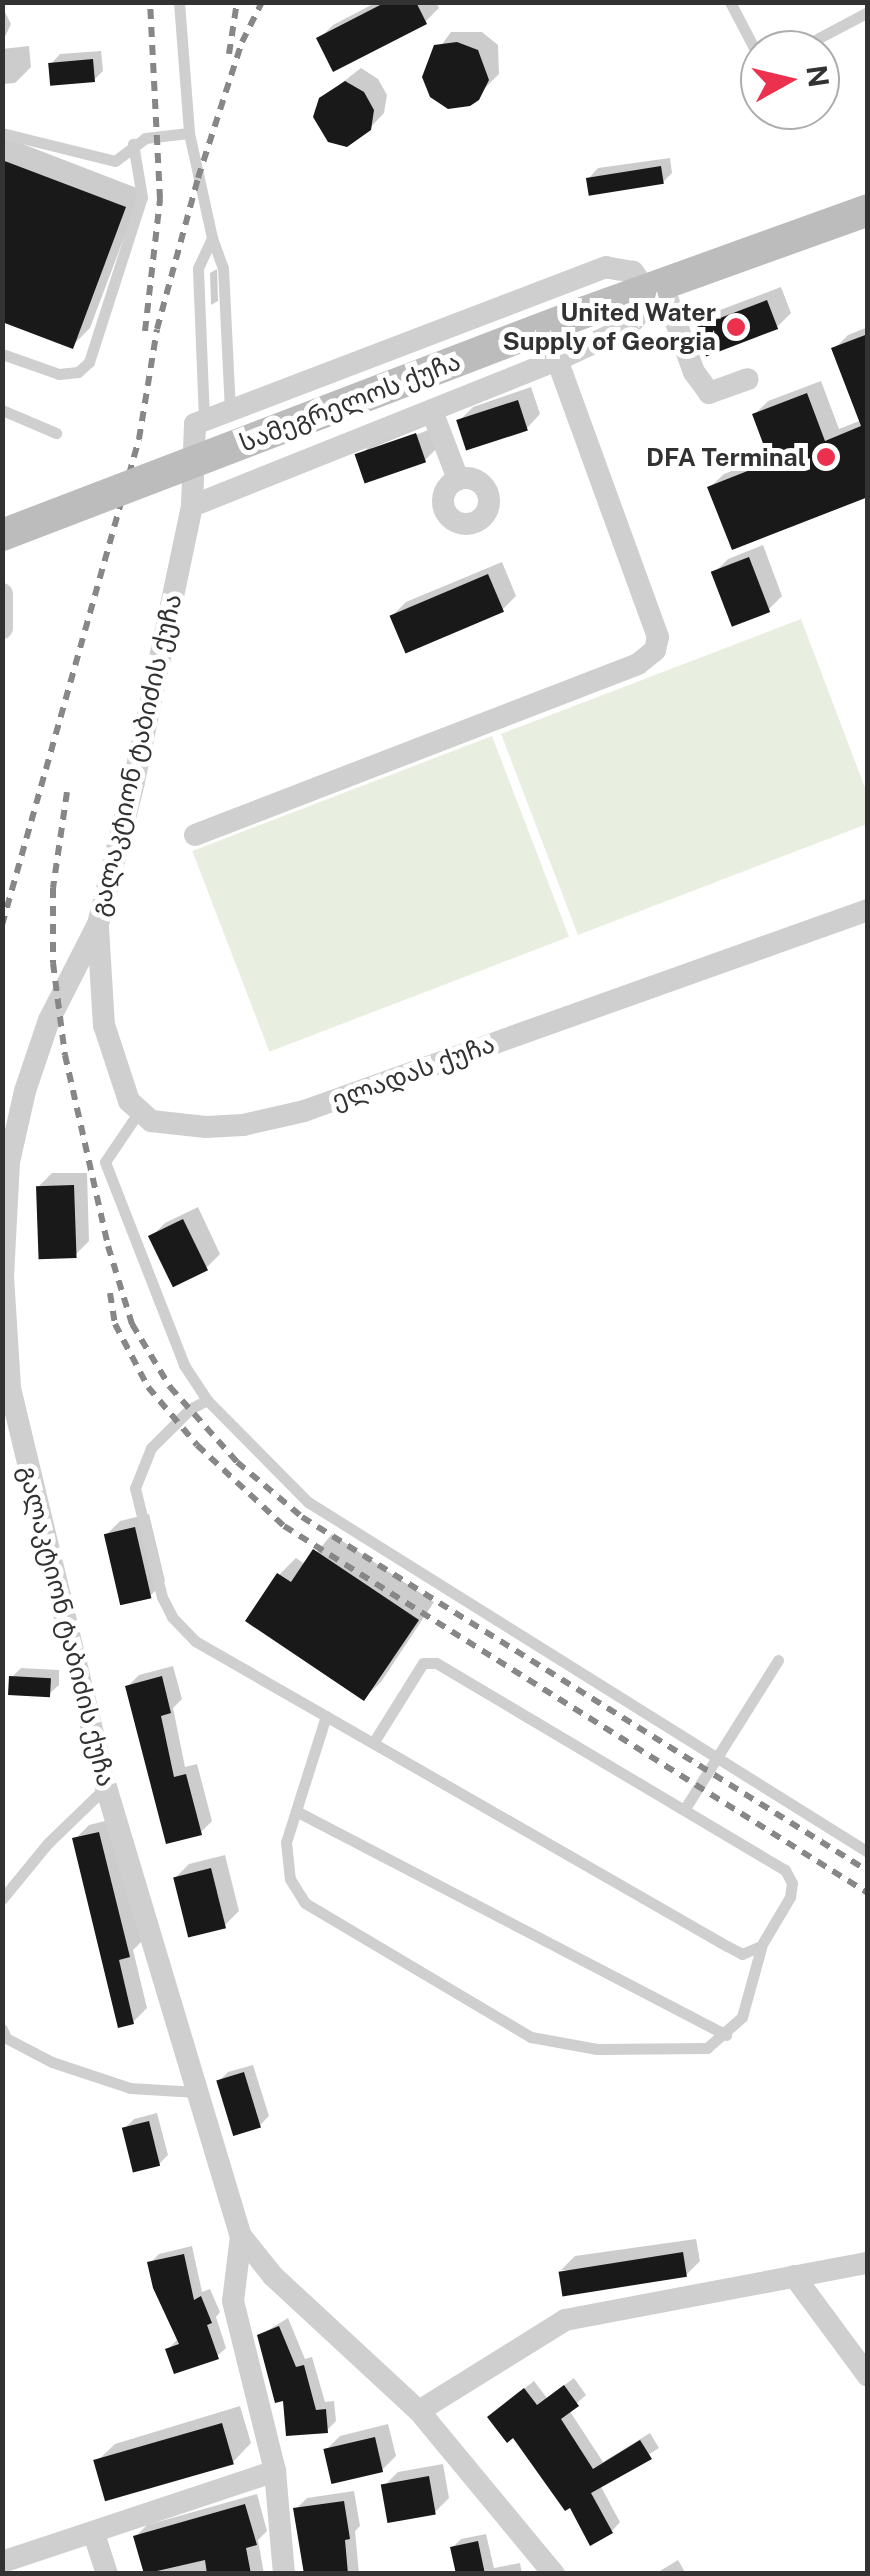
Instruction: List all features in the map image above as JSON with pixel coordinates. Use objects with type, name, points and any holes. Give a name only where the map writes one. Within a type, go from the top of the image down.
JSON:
[{"type":"main road","name":"სამეგრელოს ქუჩა","points":[[2,534],[653,284],[868,210]]},
{"type":"street","points":[[204,418],[606,268],[633,272],[653,284],[694,372],[709,394],[748,379]]},
{"type":"street","points":[[192,506],[556,360],[636,322],[653,284]]},
{"type":"street","points":[[195,835],[649,658],[658,637],[556,360]]},
{"type":"street","points":[[432,411],[458,479]]},
{"type":"street","name":"გალაკტიონ ტაბიძის ქუჩა","points":[[204,418],[195,424],[192,506],[134,782],[98,924],[49,1020],[25,1091],[9,1162],[3,1276],[10,1388],[106,1787],[240,2236],[273,2276],[418,2411],[554,2574]]},
{"type":"street","points":[[2,594],[2,628]]},
{"type":"street","name":"ელადას ქუჩა","points":[[138,1112],[151,1121],[177,1126],[276,1120],[868,910]]},
{"type":"street","points":[[98,924],[104,1024],[117,1075],[138,1112]]},
{"type":"street","points":[[240,2236],[232,2301],[275,2471],[284,2574]]},
{"type":"street","points":[[418,2411],[565,2320],[868,2263]]},
{"type":"street","points":[[794,2276],[868,2376]]},
{"type":"street","points":[[2,2562],[275,2471]]},
{"type":"street","points":[[94,2534],[107,2574]]},
{"type":"lane","points":[[179,2],[189,133],[212,238],[223,268],[230,410]]},
{"type":"lane","points":[[730,2],[745,30]]},
{"type":"lane","points":[[834,30],[868,12]]},
{"type":"lane","points":[[2,133],[115,161],[145,138],[189,133]]},
{"type":"lane","points":[[2,354],[59,374],[78,372],[90,362],[142,197],[134,144]]},
{"type":"lane","points":[[204,418],[198,268],[212,238]]},
{"type":"lane","points":[[2,410],[56,433]]},
{"type":"lane","points":[[138,1112],[106,1162],[184,1365],[207,1400],[308,1502],[868,1852]]},
{"type":"lane","points":[[207,1400],[190,1409],[151,1448],[140,1465],[136,1488],[162,1597],[172,1616],[196,1642],[742,1954],[761,1946]]},
{"type":"lane","points":[[684,1810],[778,1660]]},
{"type":"lane","points":[[326,1716],[286,1842],[290,1880],[305,1903],[531,2037],[597,2049],[707,2048],[726,2035],[742,2016],[761,1946],[790,1897],[792,1883],[785,1870],[436,1663],[423,1663],[373,1743]]},
{"type":"lane","points":[[2,1900],[48,1843],[106,1787]]},
{"type":"lane","points":[[296,1811],[726,2035]]},
{"type":"lane","points":[[2,2029],[6,2038],[52,2062],[130,2088],[197,2092]]},
{"type":"green space","points":[[801,619],[867,793],[867,824],[578,935],[501,734]]},
{"type":"green space","points":[[492,736],[569,937],[269,1052],[192,851]]},
{"type":"building","points":[[386,2],[416,2],[427,24],[333,72],[316,38]]},
{"type":"building","points":[[457,42],[478,50],[489,80],[479,100],[470,106],[448,109],[430,97],[422,77],[434,45]]},
{"type":"building","points":[[93,59],[95,82],[50,86],[48,63]]},
{"type":"building","points":[[345,81],[364,92],[374,110],[371,130],[347,147],[328,142],[313,117],[319,98]]},
{"type":"building","points":[[2,160],[126,207],[73,349],[2,322]]},
{"type":"building","points":[[661,166],[664,184],[589,196],[586,178]]},
{"type":"building","name":"United Water Supply of Georgia","points":[[767,300],[778,329],[706,357],[695,328]]},
{"type":"building","name":"DFA Terminal","points":[[868,334],[868,497],[732,550],[707,487],[770,462],[752,414],[807,393],[825,441],[861,426],[831,348]]},
{"type":"building","points":[[518,400],[528,430],[466,451],[456,420]]},
{"type":"building","points":[[416,433],[426,462],[365,483],[355,454]]},
{"type":"building","points":[[749,557],[770,612],[732,627],[711,572]]},
{"type":"building","points":[[488,574],[504,612],[406,654],[390,616]]},
{"type":"building","points":[[74,1185],[77,1258],[39,1259],[36,1186]]},
{"type":"building","points":[[183,1219],[208,1270],[173,1287],[148,1236]]},
{"type":"building","points":[[135,1527],[151,1598],[120,1605],[104,1534]]},
{"type":"building","points":[[313,1549],[419,1620],[364,1701],[245,1621],[277,1573],[291,1582]]},
{"type":"building","points":[[9,1676],[51,1678],[50,1697],[8,1695]]},
{"type":"building","points":[[162,1676],[171,1713],[161,1716],[174,1777],[186,1774],[202,1835],[166,1844],[125,1686]]},
{"type":"building","points":[[99,1832],[130,1957],[119,1960],[134,2024],[118,2028],[72,1838]]},
{"type":"building","points":[[211,1868],[226,1928],[188,1938],[173,1877]]},
{"type":"building","points":[[244,2072],[261,2127],[233,2136],[216,2080]]},
{"type":"building","points":[[149,2121],[160,2166],[133,2172],[122,2128]]},
{"type":"building","points":[[683,2252],[687,2277],[562,2296],[559,2272]]},
{"type":"building","points":[[184,2254],[194,2300],[201,2296],[212,2323],[207,2325],[219,2359],[174,2374],[165,2349],[179,2344],[153,2288],[147,2262]]},
{"type":"building","points":[[279,2326],[296,2367],[304,2365],[316,2410],[326,2409],[328,2433],[286,2436],[283,2401],[275,2403],[257,2335]]},
{"type":"building","points":[[564,2385],[579,2406],[561,2419],[593,2469],[640,2440],[652,2459],[591,2493],[613,2533],[590,2546],[570,2508],[565,2511],[513,2438],[507,2443],[487,2417],[524,2388],[537,2405]]},
{"type":"building","points":[[222,2423],[234,2464],[105,2501],[93,2460]]},
{"type":"building","points":[[375,2437],[383,2472],[331,2484],[323,2449]]},
{"type":"building","points":[[429,2476],[436,2514],[388,2523],[381,2485]]},
{"type":"building","points":[[344,2501],[350,2539],[345,2540],[348,2574],[304,2574],[293,2508]]},
{"type":"building","points":[[245,2504],[257,2545],[246,2548],[251,2574],[207,2574],[205,2560],[144,2574],[133,2536]]},
{"type":"building","points":[[478,2541],[485,2574],[456,2574],[450,2547]]},
{"type":"railway","points":[[145,331],[160,199],[150,2]]},
{"type":"railway","points":[[229,54],[237,2]]},
{"type":"railway","points":[[2,925],[139,439],[157,329],[198,178],[242,42],[262,2]]},
{"type":"railway","points":[[67,792],[53,888],[53,963],[65,1055],[108,1246],[132,1324],[170,1387],[237,1462],[302,1517],[868,1871]]},
{"type":"railway","points":[[110,1293],[115,1324],[148,1387],[197,1445],[284,1526],[868,1893]]},
{"type":"place","name":"United Water Supply of Georgia","points":[[736,327]]},
{"type":"place","name":"DFA Terminal","points":[[826,457]]}]
